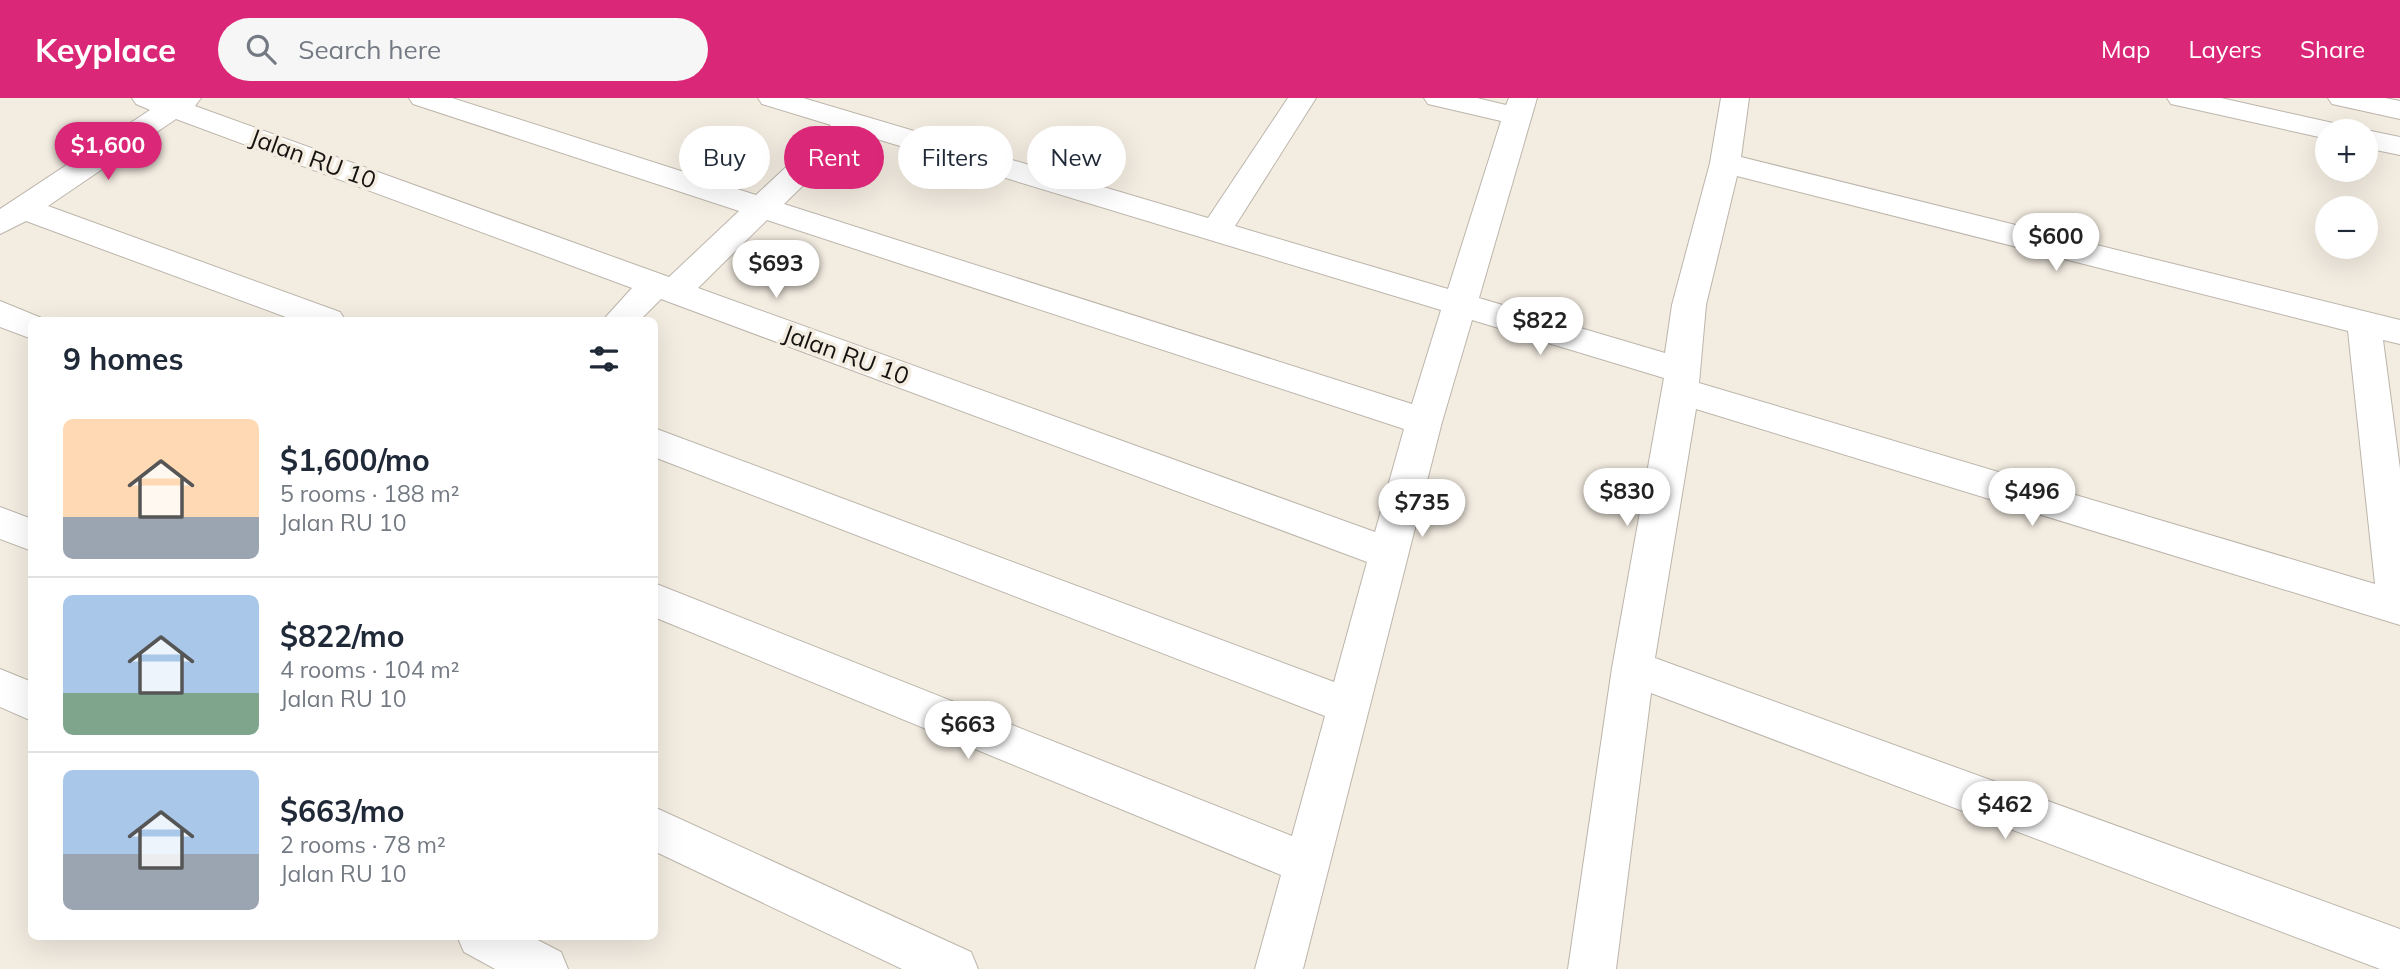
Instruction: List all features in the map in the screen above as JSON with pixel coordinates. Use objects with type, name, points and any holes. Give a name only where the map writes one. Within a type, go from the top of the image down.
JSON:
[{"type":"street","points":[[423,98],[1424,422]]},
{"type":"street","points":[[772,98],[1609,349],[1680,381],[2399,607],[2364,323]]},
{"type":"street","points":[[1216,230],[1302,98]]},
{"type":"street","points":[[1279,969],[1424,422],[1473,308],[1520,107],[1437,98]]},
{"type":"street","points":[[1592,969],[1633,668],[1696,279],[1725,163],[1735,98]]},
{"type":"street","points":[[2181,98],[2315,127]]},
{"type":"street","points":[[2342,98],[2400,110]]},
{"type":"street","points":[[12,216],[169,101]]},
{"type":"street","name":"Jalan RU 10","points":[[169,101],[664,289],[1388,553]]},
{"type":"street","points":[[624,317],[664,289],[760,209],[852,122]]},
{"type":"street","points":[[2378,141],[2400,146]]},
{"type":"street","points":[[1725,163],[2400,332]]},
{"type":"street","points":[[12,216],[319,317]]},
{"type":"street","points":[[0,313],[28,325]]},
{"type":"street","points":[[658,444],[1347,706]]},
{"type":"street","points":[[0,522],[28,534]]},
{"type":"street","points":[[658,601],[1306,863]]},
{"type":"street","points":[[1633,668],[2400,953]]},
{"type":"street","points":[[0,687],[28,701]]},
{"type":"street","points":[[658,830],[954,969]]}]
